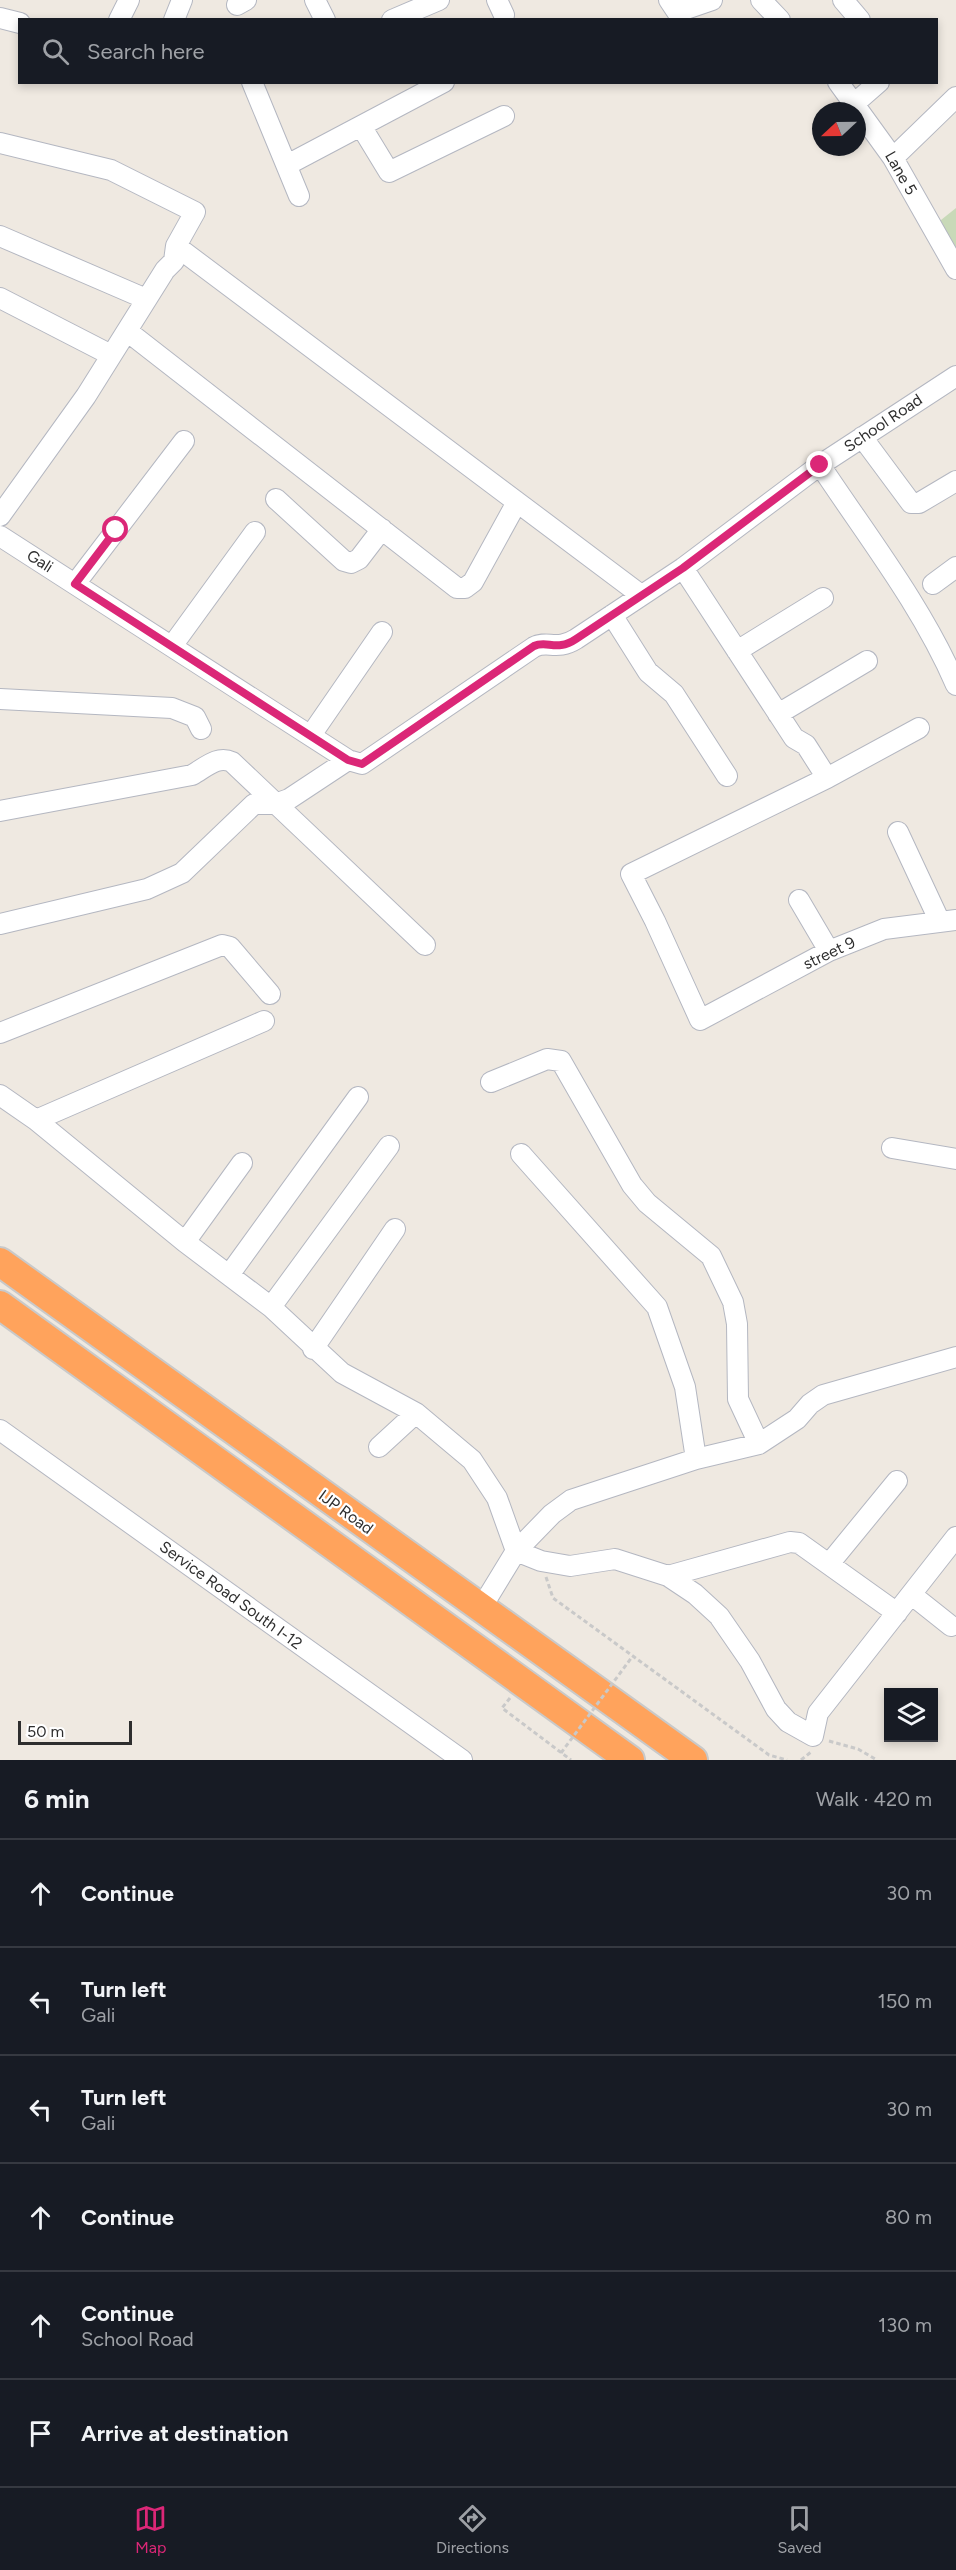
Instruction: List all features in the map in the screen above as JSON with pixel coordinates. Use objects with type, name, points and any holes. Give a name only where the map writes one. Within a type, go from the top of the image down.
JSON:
[{"type":"highway","name":"IJP Road","points":[[0,1262],[480,1610],[693,1760]]},
{"type":"highway","points":[[0,1305],[630,1760]]},
{"type":"street","points":[[120,18],[129,0]]},
{"type":"street","points":[[175,18],[182,0]]},
{"type":"street","points":[[315,0],[324,18]]},
{"type":"street","points":[[397,18],[439,0]]},
{"type":"street","points":[[669,0],[677,12],[712,0]]},
{"type":"street","points":[[763,2],[785,0]]},
{"type":"street","points":[[843,0],[858,18]]},
{"type":"street","points":[[763,2],[778,18]]},
{"type":"street","points":[[0,18],[18,22]]},
{"type":"street","points":[[253,84],[299,196]]},
{"type":"street","points":[[286,165],[440,84]]},
{"type":"street","name":"Lane 5","points":[[840,84],[854,102]]},
{"type":"street","points":[[856,102],[877,84]]},
{"type":"street","points":[[893,158],[956,97]]},
{"type":"street","points":[[361,126],[389,172],[504,116]]},
{"type":"street","name":"Lane 5","points":[[866,119],[893,158],[956,269]]},
{"type":"street","points":[[0,143],[111,170],[195,212],[176,246],[174,261],[0,516]]},
{"type":"street","points":[[0,236],[146,299]]},
{"type":"street","points":[[176,246],[641,595]]},
{"type":"street","points":[[0,298],[111,355]]},
{"type":"street","points":[[127,331],[457,588],[465,588],[473,582],[518,502]]},
{"type":"street","name":"School Road","points":[[348,760],[356,764],[367,763],[534,646],[538,644],[559,647],[576,639],[683,568],[820,465],[956,376]]},
{"type":"street","points":[[862,437],[911,503],[919,503],[956,481]]},
{"type":"street","points":[[75,584],[184,441]]},
{"type":"street","points":[[820,465],[950,652],[956,685]]},
{"type":"street","points":[[276,499],[344,561],[351,563],[358,559],[382,529]]},
{"type":"street","points":[[172,646],[255,532]]},
{"type":"street","name":"Gali","points":[[0,536],[348,760]]},
{"type":"street","points":[[933,584],[956,567]]},
{"type":"street","points":[[683,568],[794,738],[806,745],[827,778],[919,728]]},
{"type":"street","points":[[737,651],[823,598]]},
{"type":"street","points":[[612,615],[648,672],[674,694],[727,776]]},
{"type":"street","points":[[311,735],[382,632]]},
{"type":"street","points":[[778,714],[867,661]]},
{"type":"street","points":[[0,699],[172,708],[195,717],[201,729]]},
{"type":"street","points":[[0,811],[192,775],[218,760],[226,759],[232,762],[425,945]]},
{"type":"street","points":[[0,924],[147,889],[167,882],[182,873],[254,804],[275,804],[289,799],[348,760]]},
{"type":"street","name":"street 9","points":[[827,778],[631,874],[656,921],[700,1020],[829,951],[884,929],[951,923]]},
{"type":"street","points":[[898,832],[951,923]]},
{"type":"street","points":[[799,900],[829,951]]},
{"type":"street","points":[[0,1033],[222,945],[230,947],[270,994]]},
{"type":"street","points":[[36,1120],[264,1021]]},
{"type":"street","points":[[491,1082],[547,1059],[561,1060],[632,1185],[647,1203],[711,1256],[733,1302],[737,1324],[738,1399],[759,1444]]},
{"type":"street","points":[[0,1095],[36,1120],[185,1242],[271,1307],[342,1373],[416,1413],[472,1460],[497,1498],[516,1551],[541,1562],[570,1566],[615,1559],[668,1576],[695,1594],[719,1616],[750,1661],[776,1709],[788,1722],[813,1736],[818,1713],[956,1537]]},
{"type":"street","points":[[229,1275],[358,1097]]},
{"type":"street","points":[[271,1307],[389,1146]]},
{"type":"street","points":[[892,1148],[956,1159]]},
{"type":"street","points":[[521,1154],[657,1307],[685,1387],[696,1459]]},
{"type":"street","points":[[185,1242],[242,1164]]},
{"type":"street","points":[[313,1348],[395,1228]]},
{"type":"street","points":[[480,1610],[516,1551],[552,1514],[571,1500],[696,1459],[759,1444],[797,1419],[810,1404],[823,1395],[956,1357]]},
{"type":"street","points":[[379,1447],[416,1413]]},
{"type":"street","name":"Service Road South I-12","points":[[0,1430],[462,1760]]},
{"type":"street","points":[[829,1564],[897,1481]]},
{"type":"street","points":[[668,1576],[790,1542],[799,1543],[897,1613]]},
{"type":"street","points":[[912,1594],[951,1626]]},
{"type":"path","points":[[553,1598],[769,1755],[787,1760]]},
{"type":"path","points":[[561,1753],[632,1657]]},
{"type":"path","points":[[502,1708],[571,1760]]},
{"type":"path","points":[[813,1736],[858,1749],[877,1760]]},
{"type":"green space","points":[[956,208],[956,279],[926,232]]},
{"type":"route","points":[[116,530],[75,584],[348,760],[362,764],[367,763],[534,646],[538,644],[559,647],[576,639],[683,568],[820,465]]}]
